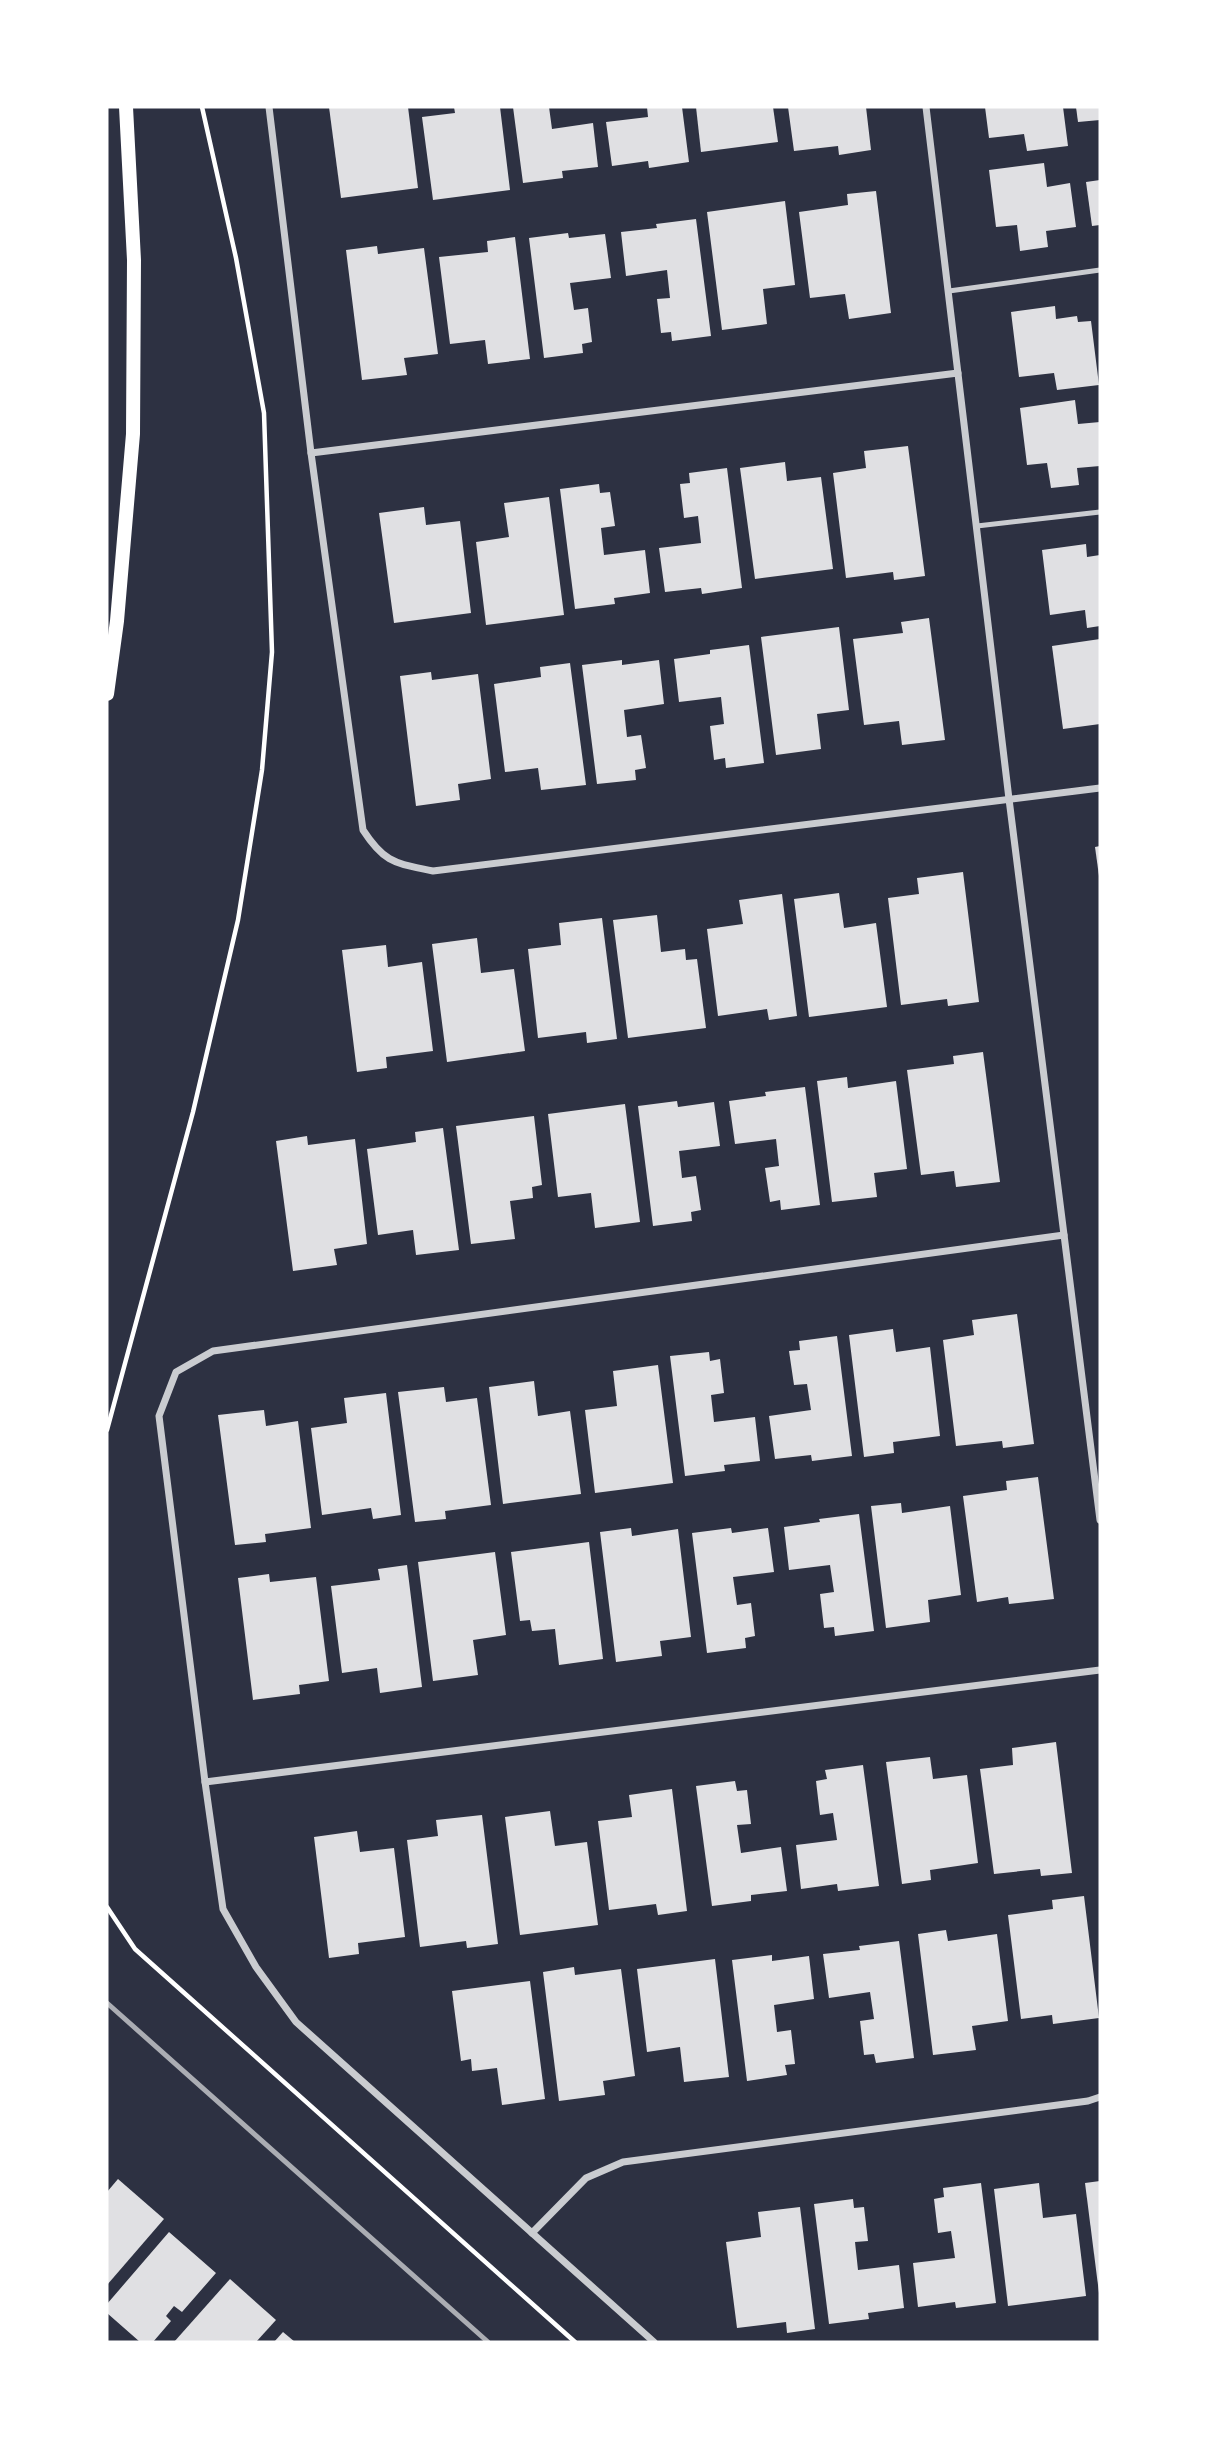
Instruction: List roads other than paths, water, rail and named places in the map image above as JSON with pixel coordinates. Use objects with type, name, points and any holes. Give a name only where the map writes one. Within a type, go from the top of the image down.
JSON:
[{"type":"main road","points":[[107,694],[117,621],[133,434],[134,260],[126,107]]},
{"type":"street","points":[[269,107],[311,453],[363,830],[376,850],[396,863],[433,871],[1100,788]]},
{"type":"street","points":[[926,107],[1009,799],[1100,1520]]},
{"type":"street","points":[[311,453],[958,373]]},
{"type":"street","points":[[654,2342],[296,2022],[256,1967],[223,1909],[159,1416],[176,1372],[213,1351],[1064,1235]]},
{"type":"street","points":[[205,1782],[1100,1670]]},
{"type":"street","points":[[532,2233],[586,2178],[623,2162],[1088,2101],[1100,2096]]},
{"type":"lane","points":[[949,291],[1100,270]]},
{"type":"lane","points":[[977,526],[1100,512]]},
{"type":"railway","points":[[107,2003],[488,2342]]}]
